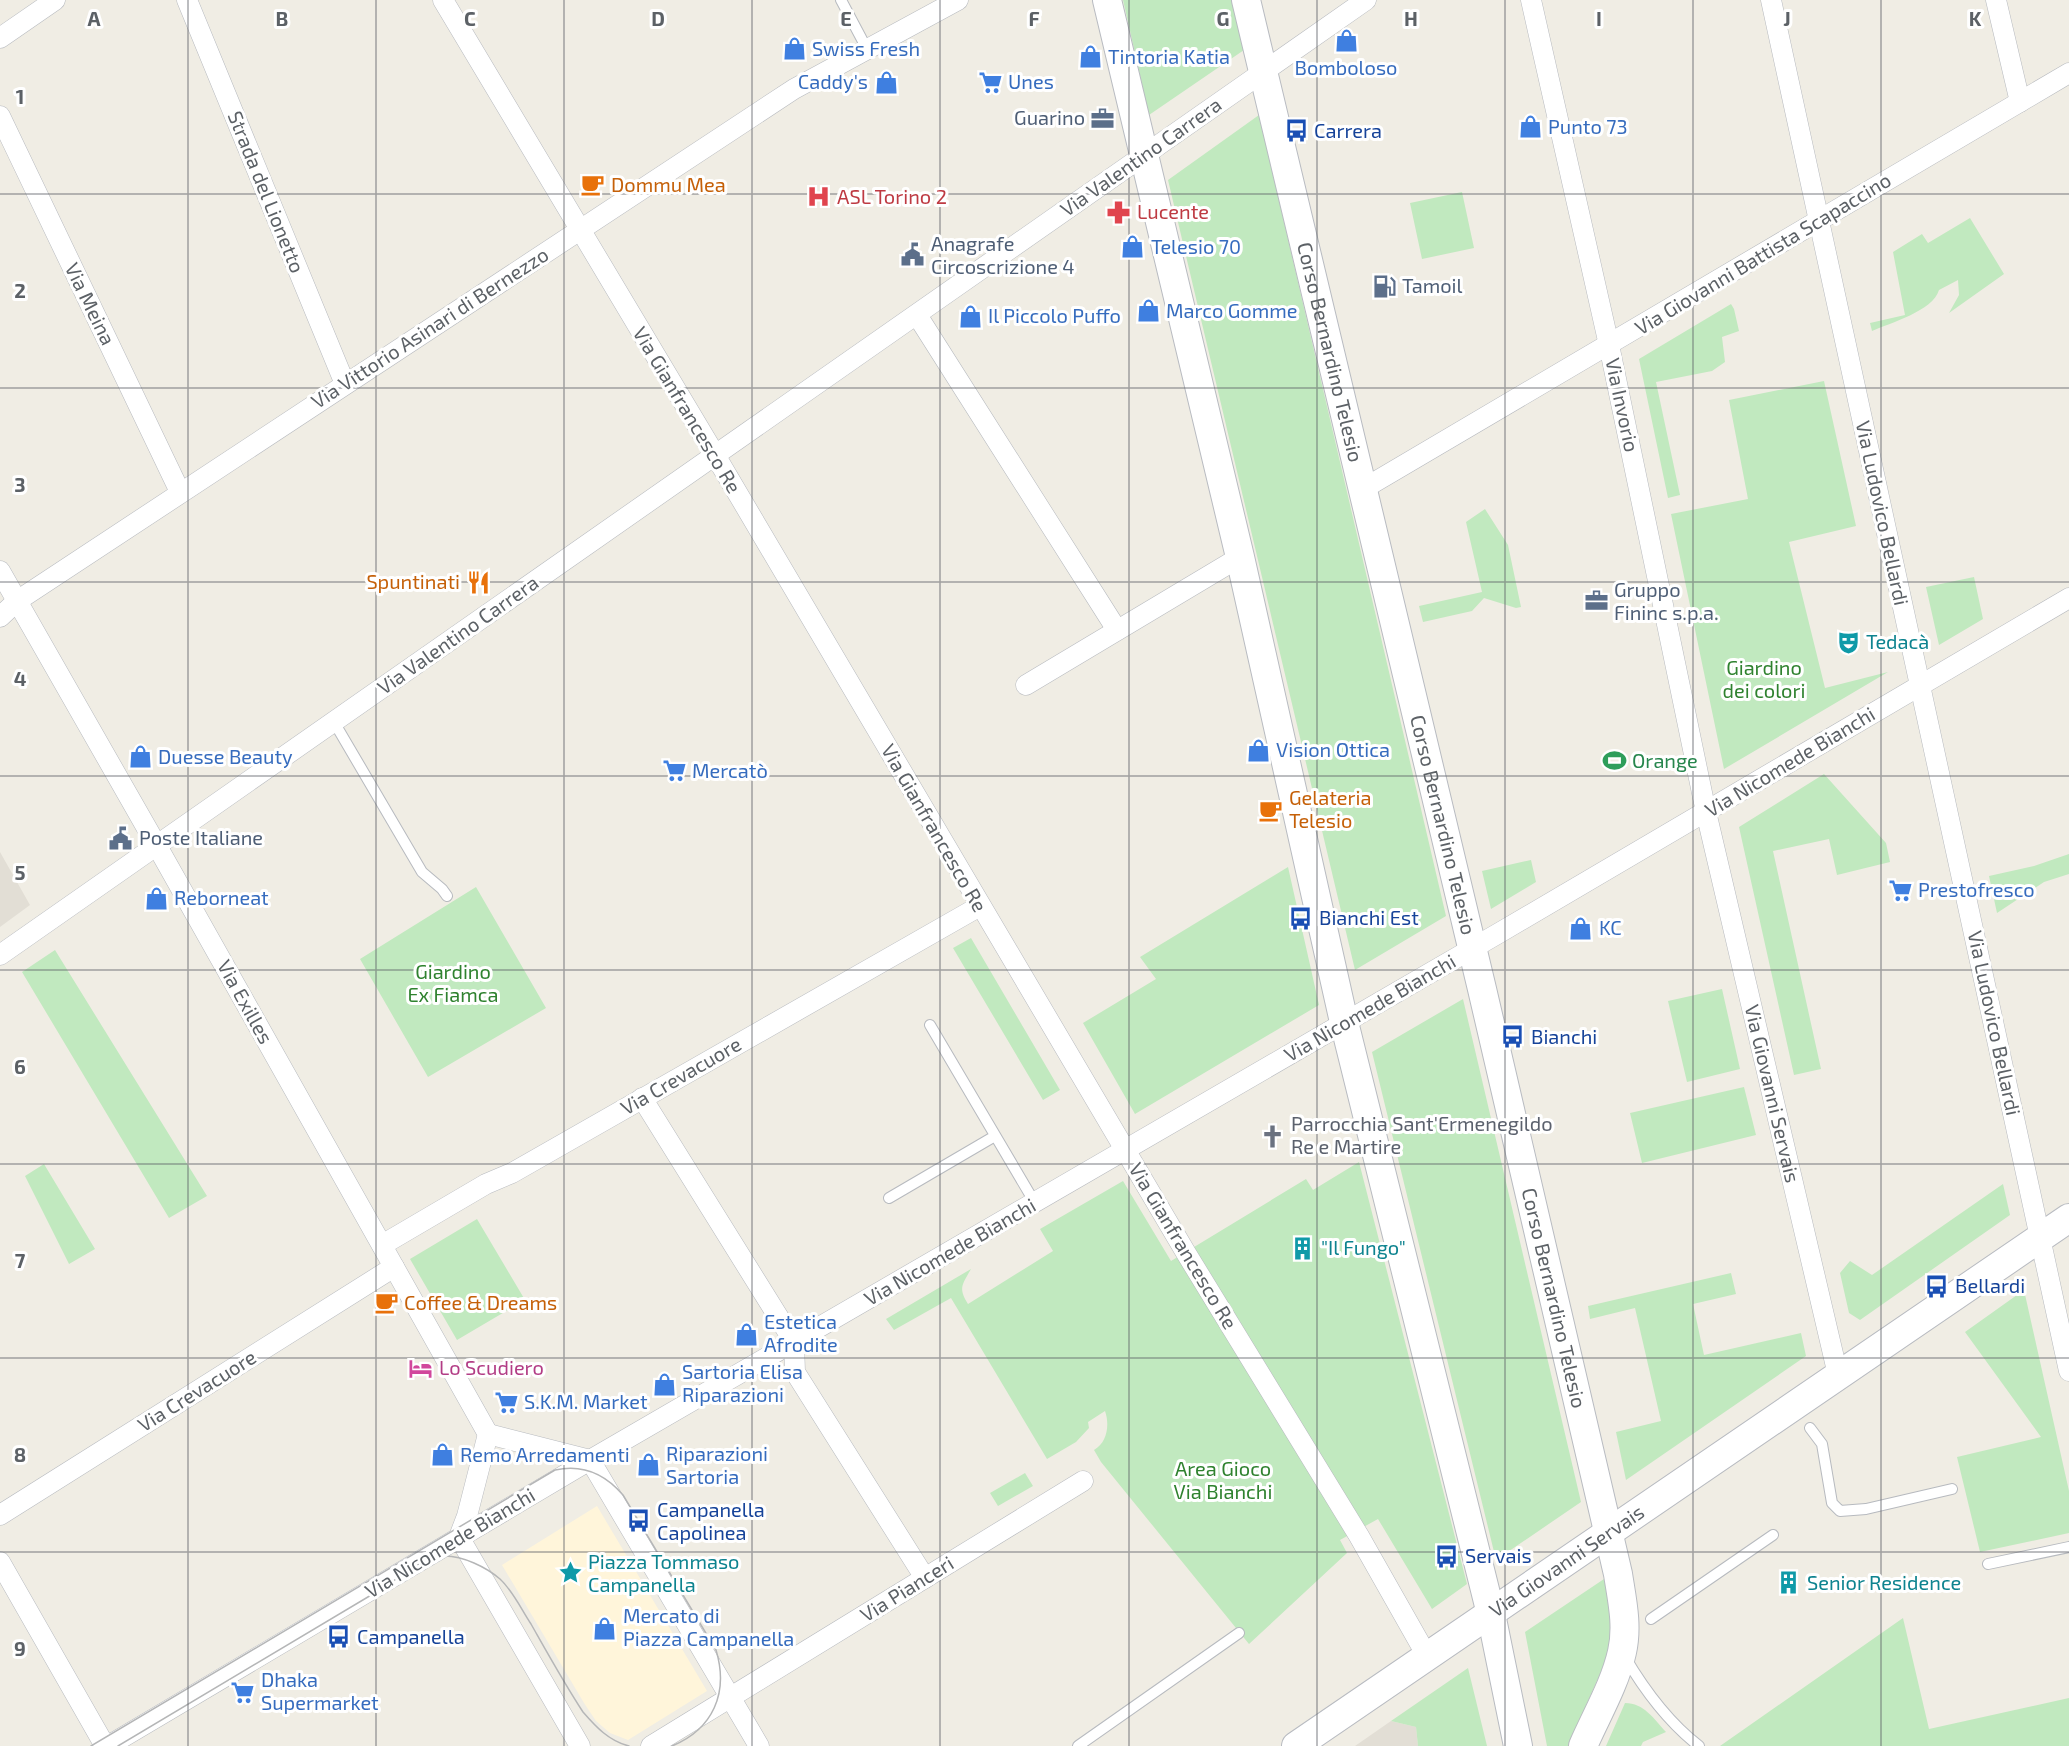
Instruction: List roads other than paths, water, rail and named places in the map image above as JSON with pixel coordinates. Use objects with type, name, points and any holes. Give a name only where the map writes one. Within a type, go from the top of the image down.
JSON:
[{"type":"street","points":[[0,38],[56,0]]},
{"type":"street","name":"Strada del Lionetto","points":[[187,0],[345,384]]},
{"type":"street","name":"Via Gianfrancesco Re","points":[[443,0],[715,455],[1186,1253],[1359,1536],[1427,1656]]},
{"type":"street","name":"Via Vittorio Asinari di Bernezzo","points":[[0,617],[17,601],[180,492],[794,89],[958,0]]},
{"type":"street","points":[[1107,0],[1240,557],[1344,1022],[1491,1614],[1518,1746]]},
{"type":"street","name":"Corso Bernardino Telesio","points":[[1246,0],[1610,1533],[1624,1613],[1622,1652],[1583,1746]]},
{"type":"street","name":"Via Valentino Carrera","points":[[0,955],[1366,0]]},
{"type":"street","name":"Via Invorio","points":[[1531,0],[1609,345],[1706,812]]},
{"type":"street","name":"Via Ludovico Bellardi","points":[[1772,0],[2040,1237]]},
{"type":"street","points":[[1996,0],[2020,102]]},
{"type":"street","name":"Via Giovanni Battista Scapaccino","points":[[1363,489],[2069,73]]},
{"type":"street","name":"Via Meina","points":[[0,116],[180,492]]},
{"type":"street","points":[[917,315],[1117,630]]},
{"type":"street","points":[[1026,685],[1240,557]]},
{"type":"street","name":"Via Exilles","points":[[0,571],[488,1434]]},
{"type":"street","name":"Via Nicomede Bianchi","points":[[106,1746],[590,1460],[1706,812],[2069,598]]},
{"type":"street","name":"Via Giovanni Servais","points":[[1706,812],[1838,1375]]},
{"type":"street","name":"Via Crevacuore","points":[[382,1245],[980,906]]},
{"type":"street","points":[[642,1098],[794,1342],[795,1372],[925,1578]]},
{"type":"street","name":"Via Giovanni Servais","points":[[1296,1746],[2069,1218]]},
{"type":"street","points":[[2040,1237],[2069,1371]]},
{"type":"street","name":"Via Crevacuore","points":[[0,1515],[394,1267]]},
{"type":"street","points":[[580,1746],[459,1537],[467,1516],[488,1434],[590,1460],[759,1746]]},
{"type":"street","name":"Via Pianceri","points":[[730,1698],[1083,1481]]},
{"type":"street","points":[[0,1562],[106,1746]]},
{"type":"street","points":[[651,1746],[730,1698]]},
{"type":"lane","points":[[841,0],[867,49]]},
{"type":"lane","points":[[334,722],[422,872],[447,896]]},
{"type":"lane","points":[[930,1025],[1035,1203]]},
{"type":"lane","points":[[889,1198],[995,1136]]},
{"type":"lane","points":[[1810,1428],[1822,1444],[1832,1503],[1840,1511],[1866,1509],[1952,1489]]},
{"type":"lane","points":[[1651,1619],[1773,1535]]},
{"type":"lane","points":[[1988,1564],[2069,1547]]},
{"type":"lane","points":[[1078,1746],[1239,1633]]},
{"type":"lane","points":[[1622,1652],[1658,1706],[1679,1730],[1699,1746]]},
{"type":"tram line","points":[[91,1746],[555,1470],[565,1468],[584,1470],[601,1476],[623,1495],[716,1650],[720,1666],[720,1681],[719,1695],[714,1708],[698,1730],[672,1746]]},
{"type":"tram line","points":[[118,1746],[388,1585],[415,1566],[429,1559],[445,1556],[459,1558],[481,1566],[505,1584],[517,1600],[583,1712],[609,1737],[629,1746]]},
{"type":"place","name":"Bomboloso","points":[[1346,40]]},
{"type":"place","name":"Swiss Fresh","points":[[794,49]]},
{"type":"place","name":"Tintoria Katia","points":[[1090,57]]},
{"type":"place","name":"Caddy's","points":[[886,82]]},
{"type":"place","name":"Unes","points":[[990,82]]},
{"type":"place","name":"Guarino","points":[[1103,118]]},
{"type":"place","name":"Punto 73","points":[[1530,127]]},
{"type":"place","name":"Carrera","points":[[1296,131]]},
{"type":"place","name":"Dommu Mea","points":[[593,185]]},
{"type":"place","name":"ASL Torino 2","points":[[819,197]]},
{"type":"place","name":"Lucente","points":[[1119,212]]},
{"type":"place","name":"Telesio 70","points":[[1133,247]]},
{"type":"place","name":"Anagrafe Circoscrizione 4","points":[[913,255]]},
{"type":"place","name":"Tamoil","points":[[1384,286]]},
{"type":"place","name":"Marco Gomme","points":[[1148,311]]},
{"type":"place","name":"Il Piccolo Puffo","points":[[970,316]]},
{"type":"place","name":"Spuntinati","points":[[478,582]]},
{"type":"place","name":"Gruppo Fininc s.p.a.","points":[[1596,601]]},
{"type":"place","name":"Tedacà","points":[[1848,642]]},
{"type":"place","name":"Vision Ottica","points":[[1258,750]]},
{"type":"place","name":"Duesse Beauty","points":[[140,757]]},
{"type":"place","name":"Orange","points":[[1614,761]]},
{"type":"place","name":"Mercatò","points":[[674,771]]},
{"type":"place","name":"Gelateria Telesio","points":[[1271,810]]},
{"type":"place","name":"Poste Italiane","points":[[121,838]]},
{"type":"place","name":"Prestofresco","points":[[1900,890]]},
{"type":"place","name":"Reborneat","points":[[156,898]]},
{"type":"place","name":"Bianchi Est","points":[[1301,918]]},
{"type":"place","name":"KC","points":[[1581,928]]},
{"type":"place","name":"Bianchi","points":[[1513,1037]]},
{"type":"place","name":"Parrocchia Sant'Ermenegildo Re e Martire","points":[[1273,1136]]},
{"type":"place","name":"\"Il Fungo\"","points":[[1303,1248]]},
{"type":"place","name":"Bellardi","points":[[1937,1286]]},
{"type":"place","name":"Coffee & Dreams","points":[[386,1303]]},
{"type":"place","name":"Estetica Afrodite","points":[[746,1334]]},
{"type":"place","name":"Lo Scudiero","points":[[421,1368]]},
{"type":"place","name":"Sartoria Elisa Riparazioni","points":[[664,1384]]},
{"type":"place","name":"S.K.M. Market","points":[[506,1402]]},
{"type":"place","name":"Remo Arredamenti","points":[[442,1455]]},
{"type":"place","name":"Riparazioni Sartoria","points":[[648,1465]]},
{"type":"place","name":"Campanella Capolinea","points":[[639,1521]]},
{"type":"place","name":"Servais","points":[[1447,1556]]},
{"type":"place","name":"Piazza Tommaso Campanella","points":[[570,1573]]},
{"type":"place","name":"Senior Residence","points":[[1789,1583]]},
{"type":"place","name":"Mercato di Piazza Campanella","points":[[605,1628]]},
{"type":"place","name":"Campanella","points":[[339,1637]]},
{"type":"place","name":"Dhaka Supermarket","points":[[243,1692]]},
{"type":"park label","name":"Giardino dei colori","points":[[1764,680]]},
{"type":"park label","name":"Giardino Ex Fiamca","points":[[453,984]]},
{"type":"park label","name":"Area Gioco Via Bianchi","points":[[1223,1480]]}]
